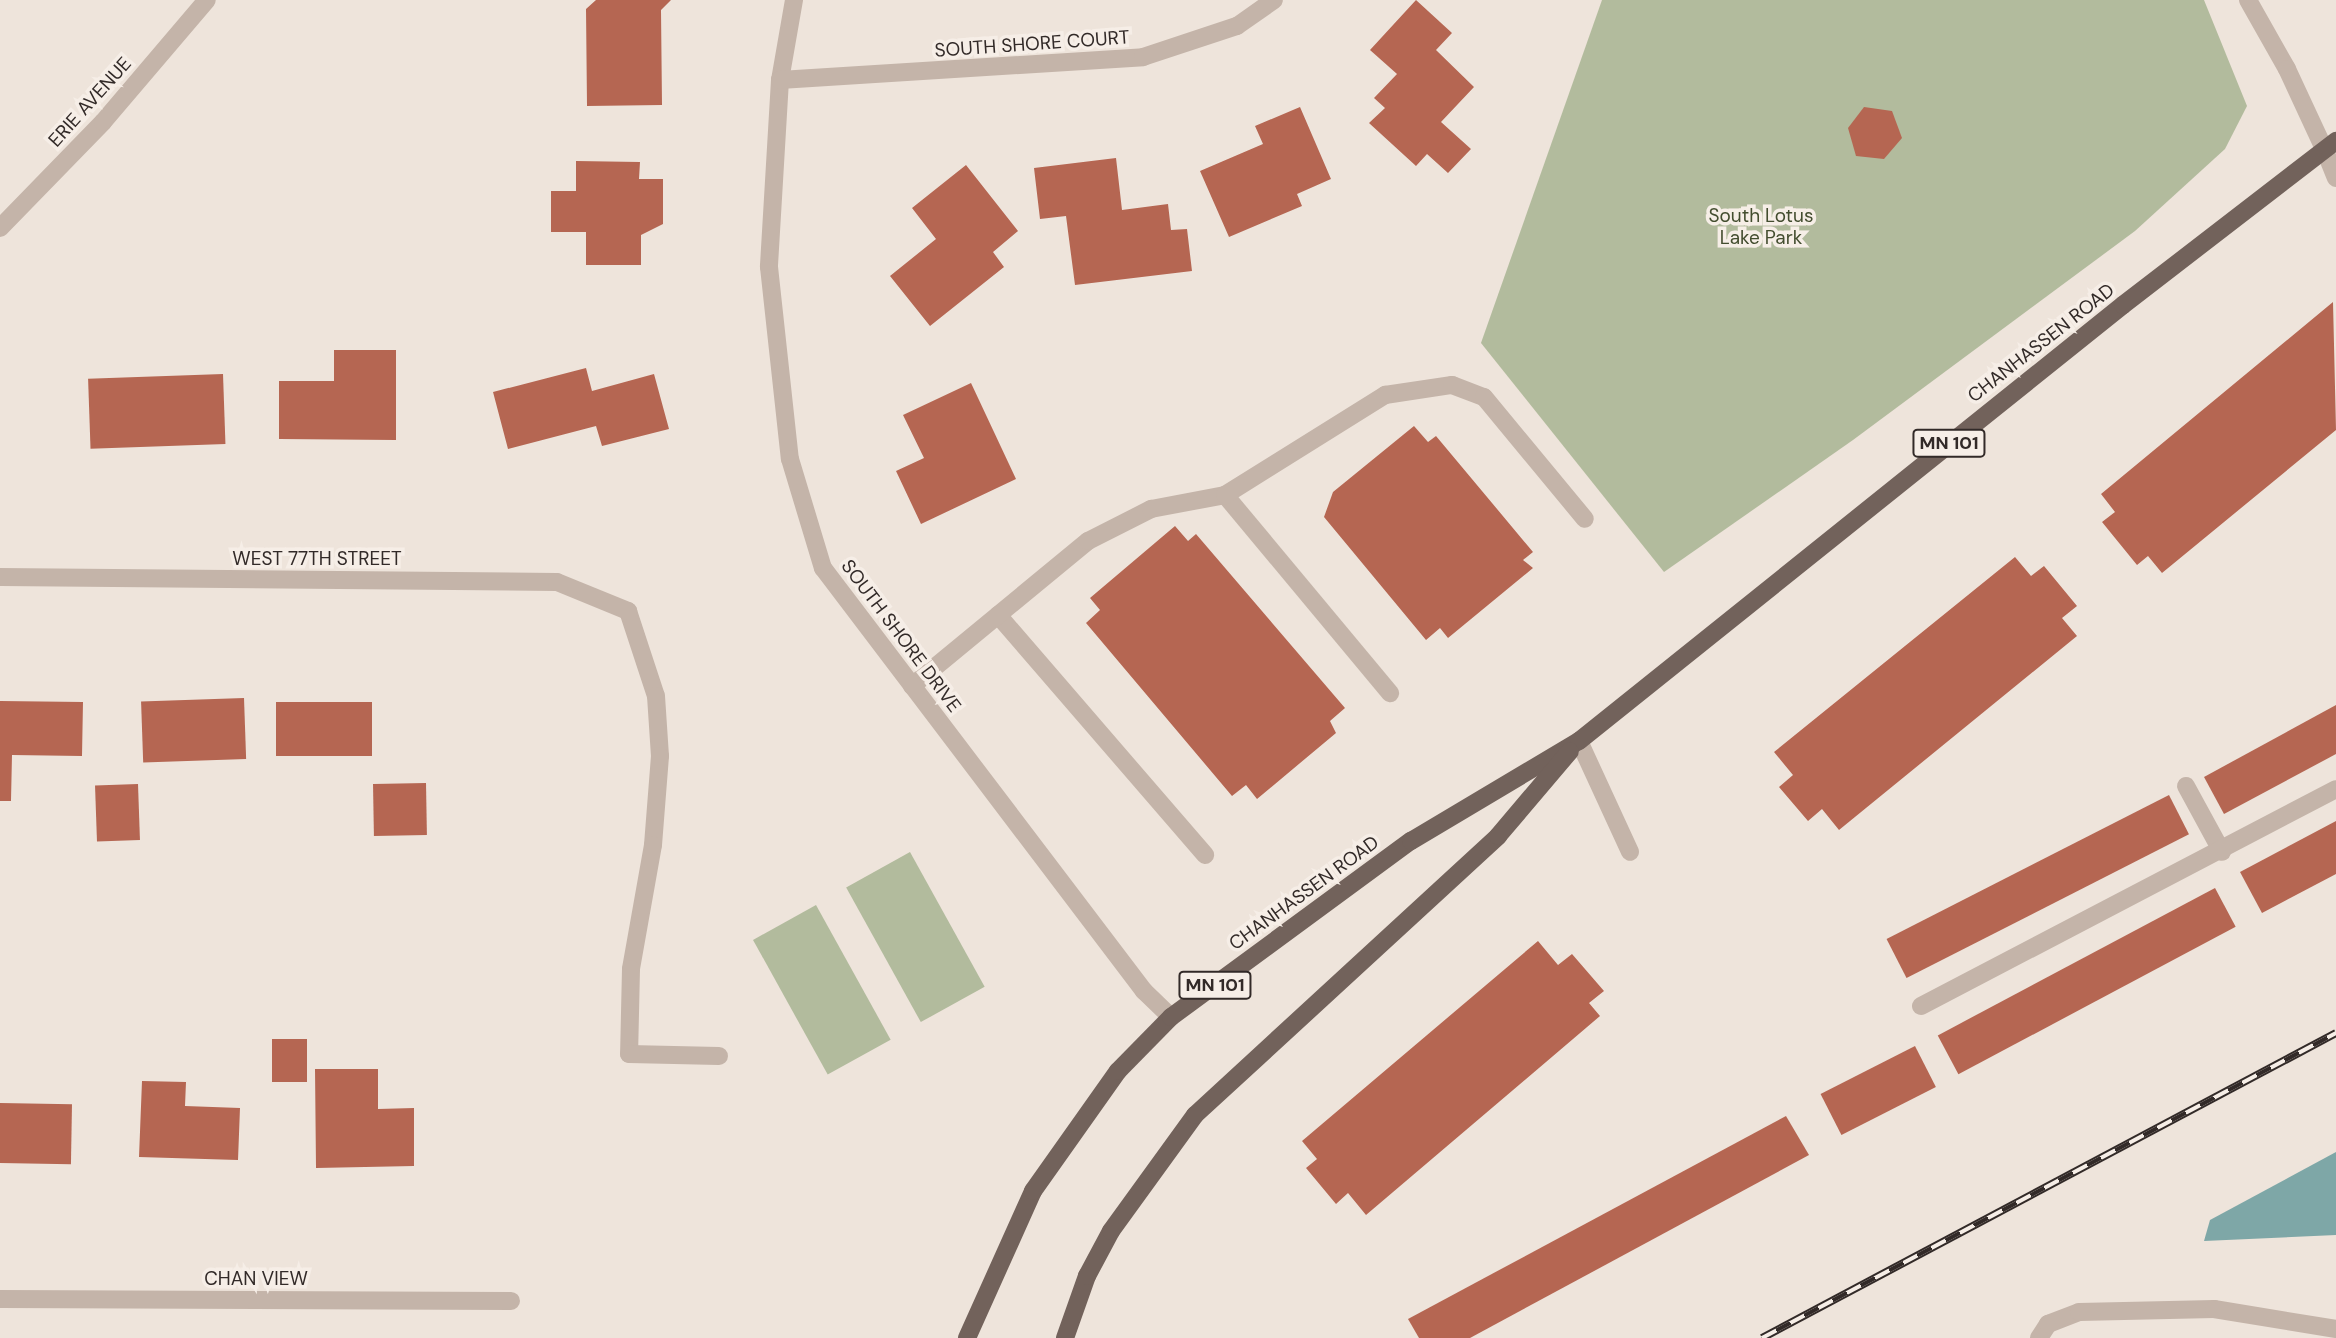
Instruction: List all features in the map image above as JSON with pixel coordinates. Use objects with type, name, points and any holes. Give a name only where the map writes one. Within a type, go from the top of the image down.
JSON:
[{"type":"main road","name":"CHANHASSEN ROAD","points":[[967,1338],[1033,1191],[1118,1071],[1171,1017],[1411,841],[1579,741],[2091,330],[2330,146]]},
{"type":"main road","name":"CHANHASSEN ROAD","points":[[1065,1338],[1087,1276],[1111,1231],[1195,1115],[1498,836],[1579,741]]},
{"type":"street","name":"ERIE AVENUE","points":[[0,228],[103,122],[207,0]]},
{"type":"street","name":"SOUTH SHORE DRIVE","points":[[794,0],[780,80],[769,267],[790,459],[823,568],[1144,991],[1171,1017]]},
{"type":"street","name":"SOUTH SHORE COURT","points":[[780,80],[1143,57],[1237,26],[1274,0]]},
{"type":"street","points":[[2248,0],[2330,146],[2336,178]]},
{"type":"street","points":[[912,686],[1088,541],[1151,509],[1225,495],[1385,395],[1452,385],[1485,397],[1585,519]]},
{"type":"street","points":[[1225,495],[1390,694]]},
{"type":"street","name":"WEST 77TH STREET","points":[[0,577],[556,582],[628,611],[656,696],[660,757],[653,845],[631,969],[629,1054],[719,1056]]},
{"type":"street","points":[[998,615],[1205,855]]},
{"type":"street","points":[[1579,741],[1630,852]]},
{"type":"street","points":[[2186,786],[2222,852]]},
{"type":"street","points":[[1921,1006],[2222,852],[2336,789]]},
{"type":"street","name":"CHAN VIEW","points":[[0,1299],[511,1301]]},
{"type":"street","points":[[2039,1338],[2048,1324],[2079,1312],[2214,1309],[2336,1329]]},
{"type":"green space","name":"South Lotus Lake Park","points":[[1602,0],[2204,0],[2247,106],[2225,149],[2135,231],[1853,440],[1664,572],[1481,343]]},
{"type":"green space","points":[[910,852],[985,987],[921,1022],[846,887]]},
{"type":"green space","points":[[816,905],[891,1040],[828,1075],[753,940]]},
{"type":"water","points":[[2336,1152],[2336,1235],[2204,1241],[2210,1220]]},
{"type":"building","points":[[596,0],[671,0],[661,10],[662,105],[587,106],[586,9]]},
{"type":"building","points":[[1416,0],[1452,33],[1436,50],[1474,87],[1441,122],[1471,149],[1448,173],[1427,154],[1416,166],[1369,123],[1385,108],[1374,98],[1397,74],[1370,50]]},
{"type":"building","points":[[1300,107],[1331,179],[1297,194],[1302,206],[1229,237],[1200,171],[1263,144],[1255,126]]},
{"type":"building","points":[[1864,107],[1892,111],[1902,138],[1884,159],[1856,156],[1848,128]]},
{"type":"building","points":[[1116,158],[1122,210],[1168,204],[1171,230],[1187,229],[1192,271],[1075,285],[1066,216],[1040,219],[1034,168]]},
{"type":"building","points":[[576,161],[640,162],[639,179],[663,179],[663,224],[641,235],[641,265],[586,265],[586,232],[551,232],[551,191],[576,191]]},
{"type":"building","points":[[966,165],[1018,231],[993,252],[1004,267],[930,326],[890,276],[936,239],[912,208]]},
{"type":"building","points":[[2333,302],[2336,430],[2162,573],[2148,556],[2137,565],[2102,522],[2115,512],[2101,494]]},
{"type":"building","points":[[334,350],[396,350],[396,440],[279,439],[279,381],[334,381]]},
{"type":"building","points":[[586,368],[592,391],[654,374],[669,429],[602,446],[596,426],[508,449],[493,392]]},
{"type":"building","points":[[223,374],[225,444],[91,449],[88,379]]},
{"type":"building","points":[[971,383],[1016,479],[921,524],[896,471],[924,458],[903,415]]},
{"type":"building","points":[[1414,426],[1428,442],[1436,436],[1533,552],[1523,560],[1533,568],[1448,638],[1440,628],[1426,640],[1324,517],[1333,492]]},
{"type":"building","points":[[1175,526],[1188,541],[1196,534],[1345,708],[1330,721],[1336,733],[1257,799],[1246,785],[1232,796],[1086,623],[1100,610],[1090,598]]},
{"type":"building","points":[[2015,557],[2031,576],[2044,566],[2077,606],[2062,618],[2077,636],[1839,830],[1822,809],[1808,821],[1779,787],[1793,775],[1774,752]]},
{"type":"building","points":[[244,698],[246,759],[143,763],[141,702]]},
{"type":"building","points":[[0,701],[83,702],[82,756],[12,755],[11,801],[0,801]]},
{"type":"building","points":[[276,702],[372,702],[372,756],[276,756]]},
{"type":"building","points":[[2336,705],[2336,754],[2224,814],[2204,777]]},
{"type":"building","points":[[426,783],[427,835],[374,836],[373,784]]},
{"type":"building","points":[[138,784],[140,840],[97,841],[95,786]]},
{"type":"building","points":[[2169,795],[2189,834],[1907,978],[1887,939]]},
{"type":"building","points":[[2336,821],[2336,874],[2262,913],[2240,872]]},
{"type":"building","points":[[2215,888],[2236,927],[1958,1074],[1938,1035]]},
{"type":"building","points":[[1538,941],[1558,965],[1572,954],[1604,991],[1589,1003],[1600,1016],[1366,1215],[1348,1193],[1336,1204],[1306,1168],[1317,1159],[1302,1141]]},
{"type":"building","points":[[272,1039],[307,1039],[307,1082],[272,1082]]},
{"type":"building","points":[[1915,1046],[1936,1087],[1841,1135],[1821,1094]]},
{"type":"building","points":[[315,1069],[378,1069],[378,1109],[414,1108],[414,1166],[316,1168]]},
{"type":"building","points":[[142,1081],[186,1082],[185,1106],[240,1108],[238,1160],[139,1157]]},
{"type":"building","points":[[0,1103],[72,1104],[71,1164],[0,1163]]},
{"type":"building","points":[[1786,1116],[1809,1155],[1470,1338],[1419,1338],[1408,1319]]},
{"type":"railway","points":[[1762,1338],[2336,1033]]}]
